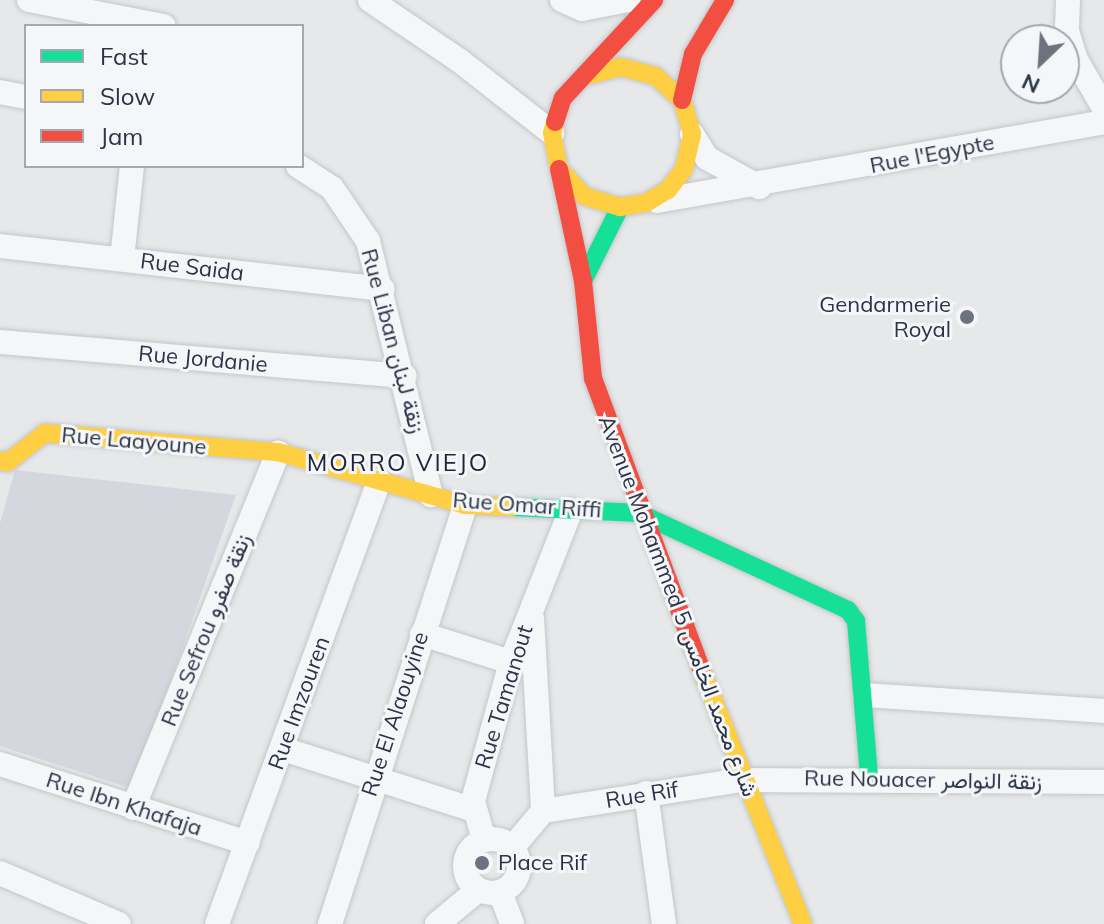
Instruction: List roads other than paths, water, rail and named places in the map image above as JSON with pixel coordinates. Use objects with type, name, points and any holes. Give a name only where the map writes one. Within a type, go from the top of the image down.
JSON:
[{"type":"street","points":[[29,0],[154,24]]},
{"type":"street","points":[[370,0],[460,61],[552,133]]},
{"type":"street","points":[[562,0],[582,9],[628,0]]},
{"type":"street","points":[[654,0],[563,98],[552,133],[559,169],[584,196],[620,207],[646,203],[668,190],[684,169],[692,134]]},
{"type":"street","points":[[725,0],[693,54],[682,100],[692,134],[707,158],[759,187]]},
{"type":"street","points":[[1068,0],[1067,31],[1075,58],[1104,108]]},
{"type":"street","points":[[586,76],[621,67],[655,76],[682,100]]},
{"type":"street","points":[[0,92],[24,97]]},
{"type":"street","name":"Rue l'Egypte","points":[[646,203],[759,187],[1104,122]]},
{"type":"street","points":[[122,259],[132,168]]},
{"type":"street","name":"Rue Liban زنقة لبنان","points":[[301,168],[332,188],[368,241],[405,376],[431,495]]},
{"type":"street","name":"Avenue Mohammed 5 شارع محمد الخامس","points":[[559,169],[583,281],[593,378],[639,513],[692,641],[742,780],[803,924]]},
{"type":"street","points":[[583,281],[620,207]]},
{"type":"street","name":"Rue Saida","points":[[0,246],[383,289]]},
{"type":"street","name":"Rue Jordanie","points":[[0,342],[405,376]]},
{"type":"street","name":"Rue Laayoune","points":[[0,461],[8,462],[45,433],[278,452]]},
{"type":"street","name":"Rue Omar Riffi","points":[[278,452],[465,505],[639,513]]},
{"type":"street","name":"Rue Sefrou زنقة صفرو","points":[[133,808],[278,452]]},
{"type":"street","name":"Rue Imzouren","points":[[217,924],[379,481]]},
{"type":"street","name":"Rue El Alaouyine","points":[[330,924],[373,778],[465,505]]},
{"type":"street","name":"Rue Tamanout","points":[[474,810],[511,662],[571,510]]},
{"type":"street","points":[[639,513],[848,610],[856,621],[865,695],[869,777]]},
{"type":"street","points":[[512,848],[543,811],[531,612]]},
{"type":"street","points":[[422,634],[511,662]]},
{"type":"street","points":[[865,695],[1104,711]]},
{"type":"street","points":[[283,749],[474,810],[484,840]]},
{"type":"street","name":"Rue Ibn Khafaja","points":[[0,764],[248,843]]},
{"type":"street","name":"Rue Nouacer زنقة النواصر","points":[[742,780],[869,777],[1104,782]]},
{"type":"street","name":"Rue Rif","points":[[543,811],[742,780]]},
{"type":"street","points":[[646,793],[664,924]]},
{"type":"street","points":[[484,840],[512,848]]},
{"type":"street","points":[[484,840],[465,860],[468,878],[489,891],[512,924]]},
{"type":"street","points":[[437,924],[519,872],[512,848]]},
{"type":"street","points":[[0,873],[119,924]]},
{"type":"place","name":"Gendarmerie Royal","points":[[967,317]]},
{"type":"place","name":"Place Rif","points":[[482,863]]},
{"type":"district","name":"MORRO VIEJO","points":[[398,463]]}]
